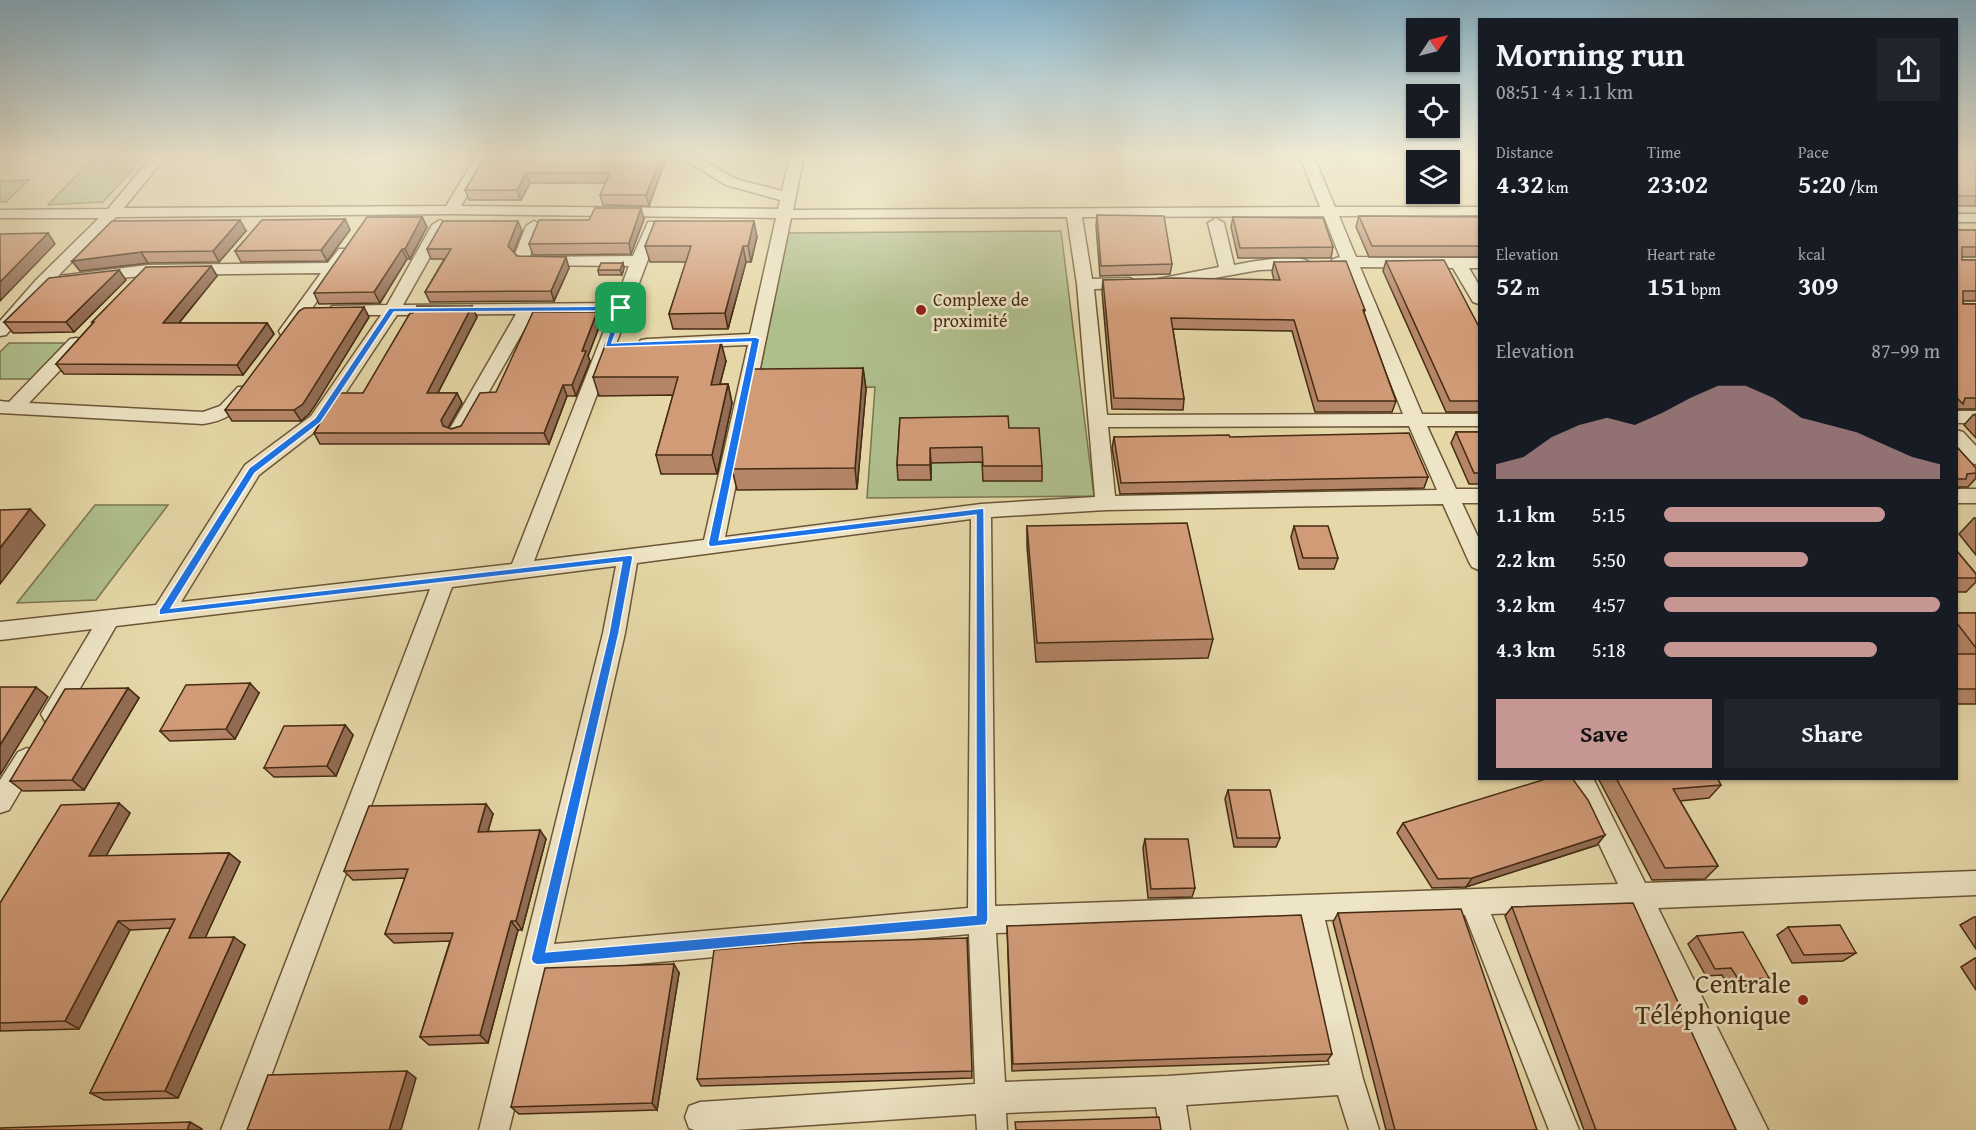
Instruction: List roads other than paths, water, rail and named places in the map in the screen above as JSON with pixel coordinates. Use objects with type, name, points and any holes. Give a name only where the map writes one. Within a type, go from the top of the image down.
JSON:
[{"type":"street","points":[[0,331],[42,283],[116,208]]},
{"type":"street","points":[[163,612],[252,470],[318,420],[392,310],[451,208]]},
{"type":"street","points":[[778,208],[784,212]]},
{"type":"street","points":[[713,544],[785,208]]},
{"type":"street","points":[[1327,208],[1415,420],[1478,560]]},
{"type":"street","points":[[1074,217],[1216,223],[1478,211]]},
{"type":"street","points":[[445,217],[534,226],[653,225],[784,212]]},
{"type":"street","points":[[0,225],[106,219],[784,212],[1074,217],[1330,216],[1478,222]]},
{"type":"street","points":[[0,214],[106,219]]},
{"type":"street","points":[[1074,217],[1085,284],[1107,502]]},
{"type":"street","points":[[1958,217],[1976,218]]},
{"type":"street","points":[[1216,223],[1228,271]]},
{"type":"street","points":[[520,571],[653,225]]},
{"type":"street","points":[[534,226],[522,257],[528,262],[639,261]]},
{"type":"street","points":[[279,343],[351,242]]},
{"type":"street","points":[[225,268],[240,251]]},
{"type":"street","points":[[1085,284],[1167,282],[1259,265],[1350,262],[1478,263]]},
{"type":"street","points":[[1458,263],[1478,297]]},
{"type":"street","points":[[42,283],[148,270],[331,268]]},
{"type":"street","points":[[131,287],[148,270]]},
{"type":"street","points":[[301,311],[621,308]]},
{"type":"street","points":[[457,432],[527,309]]},
{"type":"street","points":[[7,407],[89,330]]},
{"type":"street","points":[[607,345],[756,339]]},
{"type":"street","points":[[7,407],[213,417],[232,407],[254,377]]},
{"type":"street","points":[[1958,417],[1976,417]]},
{"type":"street","points":[[1099,421],[1478,420]]},
{"type":"street","points":[[1958,438],[1976,458]]},
{"type":"street","points":[[0,631],[520,571],[713,544],[981,511],[1107,502],[1478,496]]},
{"type":"street","points":[[1958,496],[1976,496]]},
{"type":"street","points":[[981,511],[982,920],[992,1130]]},
{"type":"street","points":[[494,1130],[614,633],[628,557]]},
{"type":"street","points":[[236,1130],[444,580]]},
{"type":"street","points":[[0,802],[109,619]]},
{"type":"street","points":[[1581,780],[1753,1130]]},
{"type":"street","points":[[537,959],[982,920],[1976,883]]},
{"type":"street","points":[[1473,903],[1563,1130]]},
{"type":"street","points":[[1309,908],[1348,1079],[1364,1130]]},
{"type":"street","points":[[700,1117],[990,1098],[1348,1079]]},
{"type":"street","points":[[1167,1090],[1174,1130]]},
{"type":"place","name":"Complexe de proximité","points":[[921,310]]},
{"type":"place","name":"Centrale Téléphonique","points":[[1803,1000]]}]
